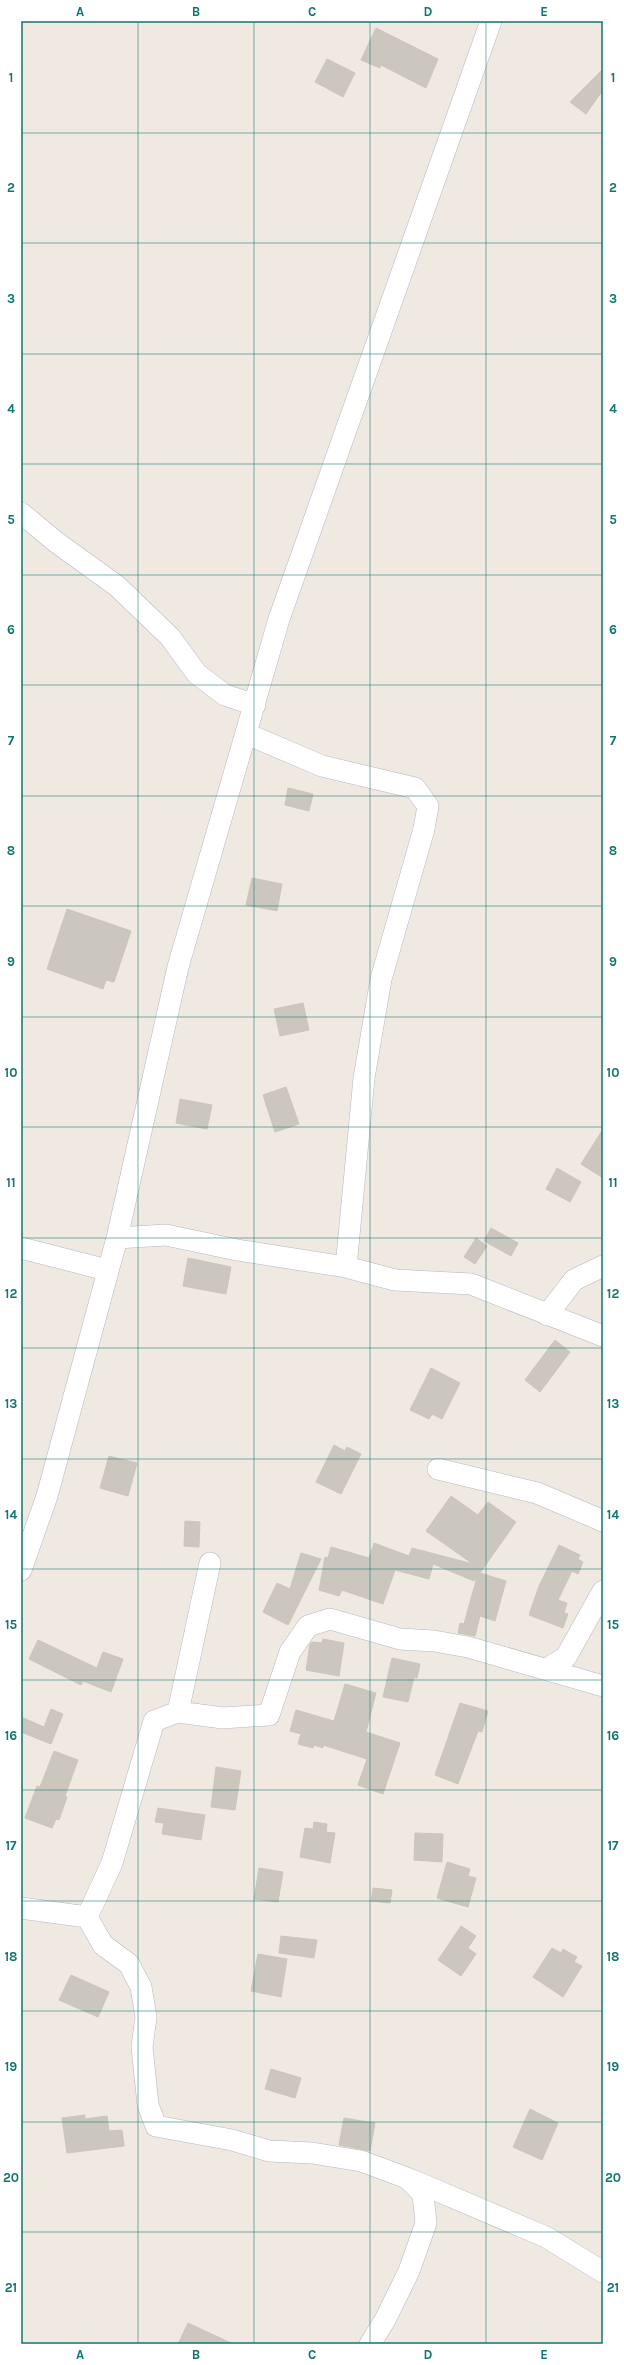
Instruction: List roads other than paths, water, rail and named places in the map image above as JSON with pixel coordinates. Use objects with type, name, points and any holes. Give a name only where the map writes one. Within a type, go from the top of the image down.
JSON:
[{"type":"street","points":[[21,1570],[47,1496],[107,1270],[117,1238],[178,967],[247,734],[279,619],[491,21]]},
{"type":"street","points":[[21,513],[56,542],[116,586],[170,637],[198,674],[225,695],[255,705]]},
{"type":"street","points":[[247,734],[322,766],[416,788],[428,806],[424,829],[382,979],[365,1070],[346,1266]]},
{"type":"street","points":[[117,1238],[166,1235],[238,1250],[346,1266],[394,1280],[471,1284],[603,1336]]},
{"type":"street","points":[[21,1248],[107,1270]]},
{"type":"street","points":[[547,1315],[574,1280],[603,1266]]},
{"type":"street","points":[[438,1469],[537,1493],[603,1521]]},
{"type":"street","points":[[178,1712],[210,1563]]},
{"type":"street","points":[[547,1669],[566,1657],[603,1590]]},
{"type":"street","points":[[87,1917],[112,1863],[154,1721],[178,1712],[223,1718],[269,1715],[290,1652],[308,1626],[330,1619],[400,1639],[434,1641],[468,1647],[511,1661],[547,1669],[603,1686]]},
{"type":"street","points":[[21,1908],[87,1917]]},
{"type":"street","points":[[87,1917],[103,1945],[128,1964],[141,1987],[146,2017],[142,2047],[148,2104],[156,2126],[232,2140],[269,2151],[312,2153],[362,2161],[407,2178],[546,2237],[603,2272]]},
{"type":"street","points":[[370,2344],[385,2320],[409,2271],[426,2223],[423,2194],[407,2178]]}]
